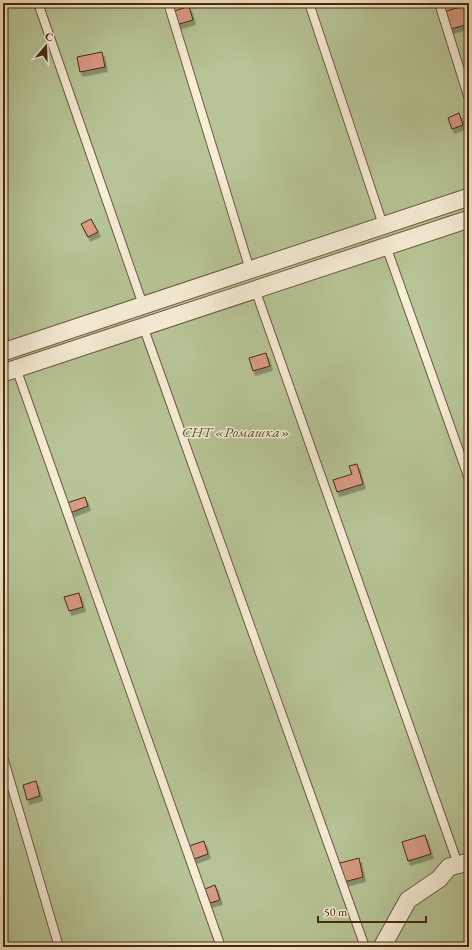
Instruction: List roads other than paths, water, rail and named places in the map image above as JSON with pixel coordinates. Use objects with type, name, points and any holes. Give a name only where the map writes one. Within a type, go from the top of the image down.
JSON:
[{"type":"street","points":[[4,346],[143,305],[469,197]]},
{"type":"street","points":[[10,371],[469,219]]},
{"type":"street","points":[[382,947],[408,900],[439,879],[449,867],[464,863]]},
{"type":"lane","points":[[38,3],[143,305]]},
{"type":"lane","points":[[168,3],[250,270]]},
{"type":"lane","points":[[309,3],[383,225]]},
{"type":"lane","points":[[439,3],[469,99]]},
{"type":"lane","points":[[386,246],[469,479]]},
{"type":"lane","points":[[255,289],[464,863]]},
{"type":"lane","points":[[143,326],[364,947]]},
{"type":"lane","points":[[10,371],[221,947]]},
{"type":"lane","points":[[3,757],[59,947]]},
{"type":"park label","name":"СНТ «Ромашка»","points":[[236,432]]}]
